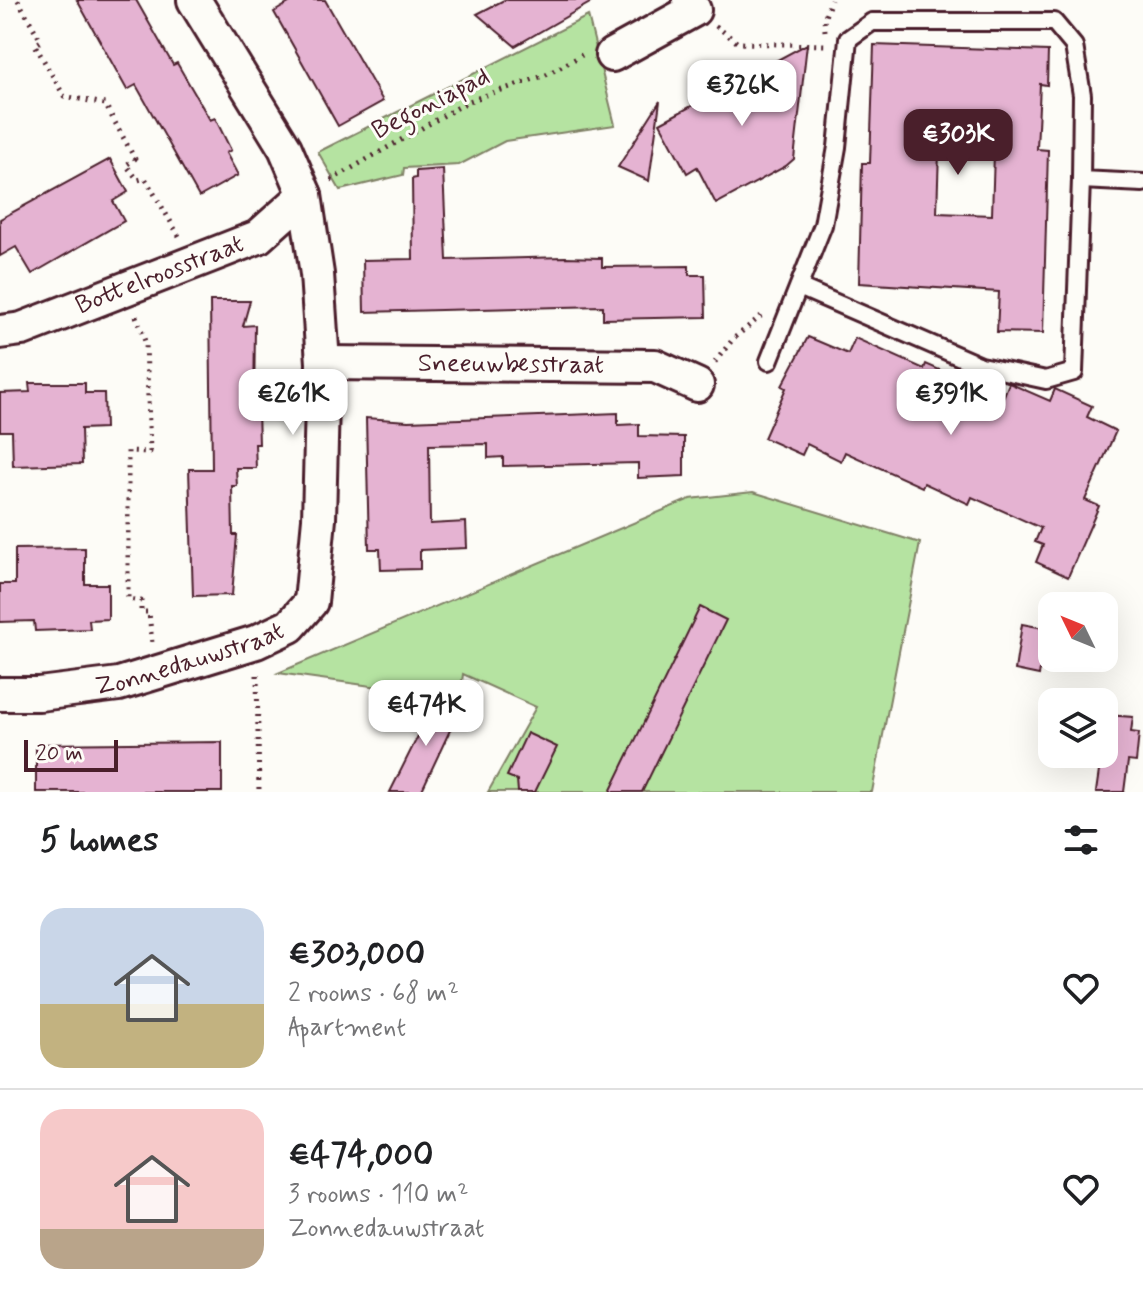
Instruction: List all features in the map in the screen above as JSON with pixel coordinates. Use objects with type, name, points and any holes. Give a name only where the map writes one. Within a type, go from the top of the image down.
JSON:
[{"type":"street","name":"Zonnedauwstraat","points":[[0,694],[39,694],[119,684],[256,642],[290,626],[311,602],[319,519],[323,363],[317,274],[305,195],[285,148],[194,0]]},
{"type":"street","points":[[612,55],[691,5]]},
{"type":"street","name":"Bottelroosstraat","points":[[0,332],[22,329],[125,286],[258,237],[305,195]]},
{"type":"street","name":"Sneeuwbesstraat","points":[[323,363],[655,366],[697,385]]},
{"type":"lane","points":[[769,361],[823,225],[837,147],[848,39],[872,22],[1054,22],[1074,46],[1082,95],[1074,372],[1046,380],[981,366],[799,287]]},
{"type":"lane","points":[[1081,180],[1143,183]]},
{"type":"path","points":[[18,0],[41,41],[35,45],[64,96],[105,104],[135,159],[126,165],[138,180],[145,178],[193,261]]},
{"type":"path","points":[[824,59],[824,19],[831,0]]},
{"type":"path","points":[[691,5],[738,43],[826,45]]},
{"type":"path","name":"Begoniapad","points":[[305,195],[469,101],[546,75],[586,52],[595,67],[612,55]]},
{"type":"path","points":[[125,286],[146,344],[150,452],[128,451],[128,599],[141,601],[141,612],[149,612],[155,672]]},
{"type":"path","points":[[697,385],[733,339],[761,316],[767,302]]},
{"type":"path","points":[[256,642],[259,792]]},
{"type":"green space","points":[[588,16],[615,125],[505,141],[459,165],[404,168],[403,175],[340,190],[318,152]]},
{"type":"green space","points":[[753,492],[920,543],[872,792],[488,792],[536,707],[463,674],[459,706],[436,695],[278,673],[690,499]]},
{"type":"building","points":[[77,0],[136,0],[173,65],[177,63],[210,120],[215,118],[231,150],[226,153],[238,175],[199,197],[136,85],[127,90]]},
{"type":"building","points":[[294,0],[325,0],[383,101],[338,126],[274,12]]},
{"type":"building","points":[[504,0],[595,0],[515,46],[477,14]]},
{"type":"building","points":[[807,44],[794,159],[716,204],[697,167],[687,173],[660,123]]},
{"type":"building","points":[[874,45],[1048,51],[1047,85],[1040,84],[1037,149],[1048,150],[1043,333],[997,332],[999,292],[859,283],[862,163],[870,163]],"holes":[[[940,120],[995,121],[992,215],[937,213]]]},
{"type":"building","points":[[660,101],[649,181],[618,167]]},
{"type":"building","points":[[110,159],[128,192],[113,201],[124,221],[32,274],[16,247],[0,256],[0,219]]},
{"type":"building","points":[[443,169],[447,260],[565,257],[602,258],[602,267],[689,266],[689,275],[705,275],[706,317],[603,319],[603,306],[364,312],[363,260],[413,259],[412,179],[416,178],[416,171]]},
{"type":"building","points":[[210,301],[250,301],[243,326],[255,325],[254,409],[258,409],[259,444],[255,444],[256,468],[236,468],[237,486],[232,486],[233,535],[237,535],[232,595],[193,596],[189,469],[212,469]]},
{"type":"building","points":[[808,337],[848,354],[855,338],[924,369],[926,364],[1003,398],[1009,383],[1050,401],[1055,389],[1092,406],[1087,417],[1116,431],[1085,500],[1099,506],[1068,577],[1036,562],[1043,545],[1035,542],[1041,528],[972,497],[969,504],[924,483],[922,487],[845,452],[841,461],[807,444],[802,455],[764,438],[786,388],[782,386]]},
{"type":"building","points":[[29,383],[85,383],[85,393],[104,393],[105,428],[81,429],[82,464],[13,466],[12,431],[0,431],[0,393],[30,392]]},
{"type":"building","points":[[618,413],[618,425],[639,424],[639,436],[684,437],[684,476],[638,478],[638,463],[503,466],[503,457],[488,458],[488,444],[429,445],[430,524],[466,522],[467,548],[420,550],[420,569],[381,570],[380,549],[369,549],[366,418],[408,421]]},
{"type":"building","points":[[85,548],[85,584],[108,584],[108,619],[89,620],[90,629],[35,631],[34,621],[0,622],[0,584],[15,584],[15,549]]},
{"type":"building","points":[[700,607],[726,620],[642,792],[610,792]]},
{"type":"building","points":[[1022,624],[1038,627],[1039,675],[1015,670]]},
{"type":"building","points":[[437,698],[460,709],[421,792],[390,792]]},
{"type":"building","points":[[1118,716],[1133,717],[1131,732],[1139,733],[1136,762],[1128,761],[1124,792],[1096,792],[1099,768],[1118,768]]},
{"type":"building","points":[[527,733],[557,747],[535,792],[518,792],[517,780],[507,776]]},
{"type":"building","points":[[222,742],[222,792],[36,792],[36,744]]}]
